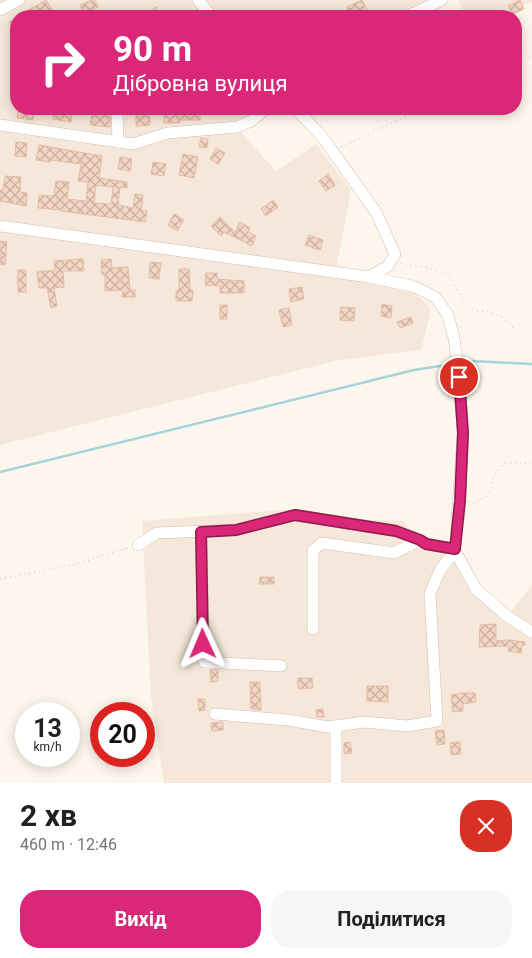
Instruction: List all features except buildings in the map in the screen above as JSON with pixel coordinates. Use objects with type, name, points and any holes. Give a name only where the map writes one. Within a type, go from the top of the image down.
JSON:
[{"type":"street","points":[[0,10],[19,0]]},
{"type":"street","points":[[198,0],[206,10]]},
{"type":"street","points":[[421,10],[442,0]]},
{"type":"street","points":[[117,115],[118,142]]},
{"type":"street","points":[[0,125],[133,144],[168,133],[237,127],[251,121],[258,115]]},
{"type":"street","points":[[302,115],[323,138],[376,212],[395,254],[388,266],[369,278]]},
{"type":"street","points":[[0,226],[369,278],[412,286],[435,297],[448,315],[454,338],[459,377],[463,433],[460,501],[455,550],[440,570],[430,594],[437,721],[408,726],[364,722],[328,727],[288,720],[215,714]]},
{"type":"street","points":[[138,545],[157,533],[236,530],[295,515],[396,531],[426,544],[455,550]]},
{"type":"street","points":[[201,532],[204,662],[281,666]]},
{"type":"street","points":[[313,629],[313,550],[322,543],[394,553],[420,540]]},
{"type":"street","points":[[455,550],[476,589],[507,616],[532,632]]},
{"type":"street","points":[[336,726],[336,783]]},
{"type":"path","points":[[335,155],[338,149],[409,115]]},
{"type":"path","points":[[395,254],[400,262],[416,267],[433,269],[447,276],[463,300],[474,310],[490,312],[504,317],[513,328]]},
{"type":"path","points":[[460,501],[475,502],[488,496],[494,476],[504,464],[532,464]]},
{"type":"path","points":[[0,580],[80,563],[138,545]]},
{"type":"shaded area","points":[[0,0],[439,0],[418,10],[10,10],[10,115],[253,115],[237,128],[276,171],[316,144],[351,190],[335,276],[409,290],[422,299],[431,310],[421,350],[339,360],[0,445]]},
{"type":"shaded area","points":[[458,0],[532,0],[532,2],[514,10],[463,10]]},
{"type":"shaded area","points":[[295,509],[333,518],[403,521],[421,544],[455,551],[476,589],[508,615],[532,585],[532,783],[164,783],[155,724],[155,702],[152,702],[151,698],[142,521]]},
{"type":"waterway","points":[[461,363],[472,361],[532,364]]},
{"type":"waterway","points":[[0,472],[414,370],[453,364]]},
{"type":"route","points":[[203,644],[201,532],[236,530],[295,515],[396,531],[426,544],[455,549],[460,501],[463,433],[459,377]]}]
